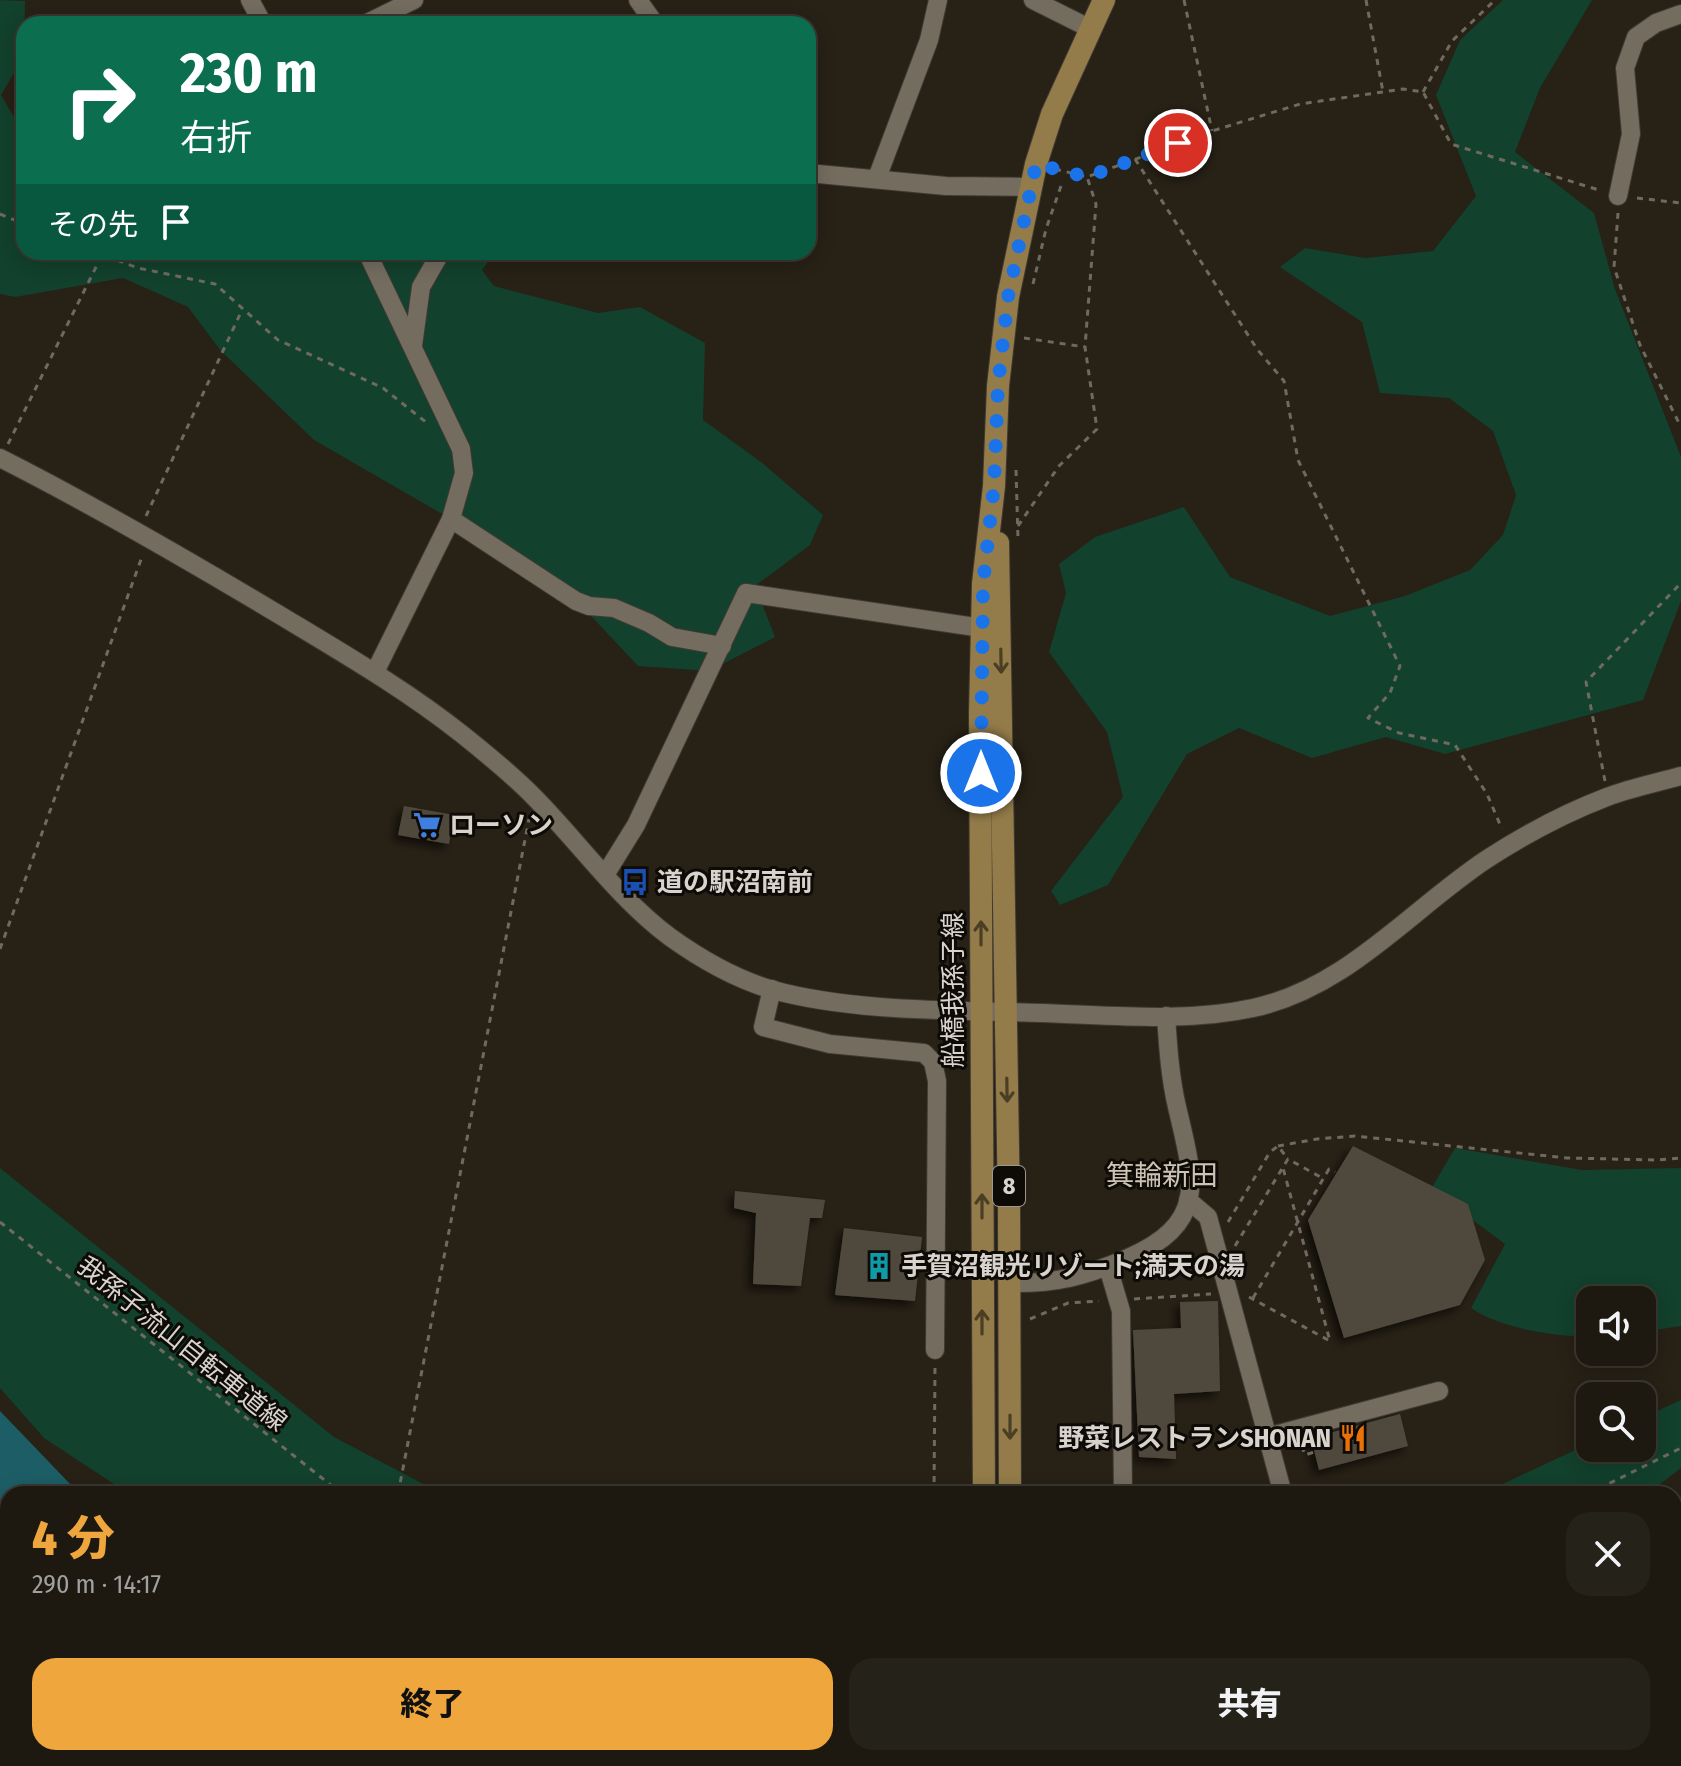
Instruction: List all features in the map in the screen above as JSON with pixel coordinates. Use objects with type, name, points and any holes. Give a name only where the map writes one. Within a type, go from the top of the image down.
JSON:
[{"type":"main road","name":"船橋我孫子線","points":[[984,1486],[982,628],[1002,341],[1008,297],[1036,164],[1052,114],[1104,0]]},
{"type":"main road","name":"船橋我孫子線","points":[[994,486],[1000,583],[1010,1486]]},
{"type":"street","points":[[381,16],[414,0]]},
{"type":"street","points":[[877,178],[929,40],[938,0]]},
{"type":"street","points":[[1033,0],[1089,28]]},
{"type":"street","points":[[1618,196],[1631,134],[1625,68],[1636,37],[1656,23],[1681,14]]},
{"type":"street","points":[[816,174],[946,186],[1031,187]]},
{"type":"street","points":[[371,260],[461,449],[464,473],[451,519],[375,672]]},
{"type":"street","points":[[413,346],[421,287],[436,260]]},
{"type":"street","points":[[1,458],[144,533],[375,672],[462,734],[533,796],[605,875],[666,934],[691,951],[737,977],[827,1002],[981,1011],[1166,1016],[1256,1008],[1310,989],[1362,957],[1484,861],[1541,827],[1608,797],[1681,776]]},
{"type":"street","points":[[451,519],[576,601],[589,606],[614,608],[672,637],[722,646]]},
{"type":"street","points":[[605,875],[636,825],[746,593],[982,628]]},
{"type":"street","points":[[772,989],[763,1027],[830,1044],[924,1053],[933,1062],[937,1081],[935,1350]]},
{"type":"street","points":[[1010,1283],[1040,1284],[1079,1278],[1108,1267],[1147,1250],[1173,1232],[1183,1217],[1193,1184],[1189,1151],[1177,1104],[1166,1016]]},
{"type":"street","points":[[1188,1200],[1208,1217],[1281,1486]]},
{"type":"street","points":[[1108,1267],[1121,1311],[1123,1486]]},
{"type":"street","points":[[1267,1437],[1439,1391]]},
{"type":"path","points":[[1184,0],[1212,131]]},
{"type":"path","points":[[1366,0],[1383,92]]},
{"type":"path","points":[[1423,92],[1452,41],[1495,0]]},
{"type":"path","points":[[1036,164],[1087,177],[1212,131],[1300,104],[1403,89],[1423,92]]},
{"type":"path","points":[[1423,92],[1451,144],[1618,196],[1681,203]]},
{"type":"path","points":[[1135,159],[1257,349],[1284,381],[1298,460],[1400,666],[1390,693],[1368,718],[1399,733],[1455,745],[1487,794],[1509,846]]},
{"type":"path","points":[[1018,527],[1059,466],[1097,429],[1085,347],[1096,204],[1087,177]]},
{"type":"path","points":[[1031,290],[1046,229],[1061,186]]},
{"type":"path","points":[[1618,196],[1614,267],[1640,345],[1681,427]]},
{"type":"path","points":[[1,458],[100,260]]},
{"type":"path","points":[[116,260],[138,268],[215,284],[278,340],[383,388],[427,423]]},
{"type":"path","points":[[0,949],[144,533],[242,310]]},
{"type":"path","points":[[1022,350],[1024,338],[1085,347]]},
{"type":"path","points":[[1016,470],[1018,543]]},
{"type":"path","points":[[1608,797],[1586,682],[1681,583]]},
{"type":"path","points":[[400,1486],[533,796]]},
{"type":"path","points":[[1225,1227],[1270,1152],[1278,1146],[1317,1139],[1355,1136],[1567,1158],[1681,1158]]},
{"type":"path","points":[[1278,1146],[1288,1159],[1324,1179]]},
{"type":"path","points":[[1228,1239],[1232,1251],[1288,1159]]},
{"type":"path","points":[[1243,1292],[1252,1300],[1330,1341],[1283,1168]]},
{"type":"path","points":[[1233,1310],[1252,1300],[1329,1169],[1335,1172]]},
{"type":"path","name":"我孫子流山自転車道線","points":[[0,1222],[332,1486]]},
{"type":"path","points":[[935,1350],[935,1486]]},
{"type":"path","points":[[1300,1441],[1305,1455],[1314,1452]]},
{"type":"path","points":[[1609,1486],[1681,1448]]},
{"type":"green space","points":[[0,0],[25,1],[25,16],[16,16],[16,70],[1,95],[16,120],[16,260],[489,260],[482,270],[494,286],[598,313],[640,307],[705,343],[703,420],[761,462],[823,515],[810,545],[755,586],[775,637],[709,671],[638,666],[592,617],[572,589],[314,440],[221,351],[188,307],[123,278],[15,297],[0,294]]},
{"type":"green space","points":[[1503,0],[1592,0],[1540,88],[1515,152],[1594,213],[1615,289],[1681,457],[1681,601],[1643,700],[1445,754],[1386,737],[1312,758],[1239,728],[1187,754],[1108,885],[1060,905],[1051,891],[1123,797],[1107,732],[1049,652],[1066,593],[1059,564],[1095,537],[1184,507],[1230,577],[1330,616],[1405,596],[1470,570],[1503,535],[1516,495],[1493,431],[1449,398],[1380,393],[1362,322],[1280,267],[1305,248],[1365,258],[1433,251],[1476,196],[1436,95],[1460,40]]},
{"type":"green space","points":[[1455,1148],[1582,1170],[1681,1168],[1681,1326],[1656,1330],[1656,1286],[1576,1286],[1576,1336],[1528,1330],[1482,1315],[1471,1308],[1505,1244],[1431,1189]]},
{"type":"green space","points":[[0,1168],[334,1437],[427,1486],[117,1486],[44,1438],[0,1388]]},
{"type":"green space","points":[[1681,1400],[1681,1468],[1657,1486],[1498,1486],[1576,1450],[1576,1462],[1656,1462],[1656,1412]]},
{"type":"water","points":[[0,1411],[72,1486],[0,1486]]},
{"type":"building","points":[[404,806],[454,815],[449,844],[398,835]]},
{"type":"building","points":[[1353,1146],[1468,1204],[1485,1260],[1460,1305],[1344,1338],[1308,1220]]},
{"type":"building","points":[[735,1191],[825,1200],[822,1218],[810,1218],[801,1286],[753,1284],[756,1213],[734,1208]]},
{"type":"building","name":"手賀沼観光リゾート;満天の湯","points":[[844,1228],[922,1237],[915,1301],[835,1295]]},
{"type":"building","points":[[1218,1301],[1220,1391],[1174,1394],[1176,1459],[1139,1457],[1133,1330],[1181,1328],[1180,1302]]},
{"type":"building","points":[[1400,1414],[1408,1446],[1319,1470],[1311,1438]]},
{"type":"place","name":"ローソン","points":[[427,825]]},
{"type":"place","name":"道の駅沼南前","points":[[635,882]]},
{"type":"place","name":"手賀沼観光リゾート;満天の湯","points":[[879,1266]]},
{"type":"place","name":"野菜レストランSHONAN","points":[[1353,1438]]},
{"type":"district","name":"箕輪新田","points":[[1162,1175]]},
{"type":"route","points":[[981,773],[983,584],[994,486],[1002,341],[1008,297],[1036,164],[1087,177],[1178,143]]}]
